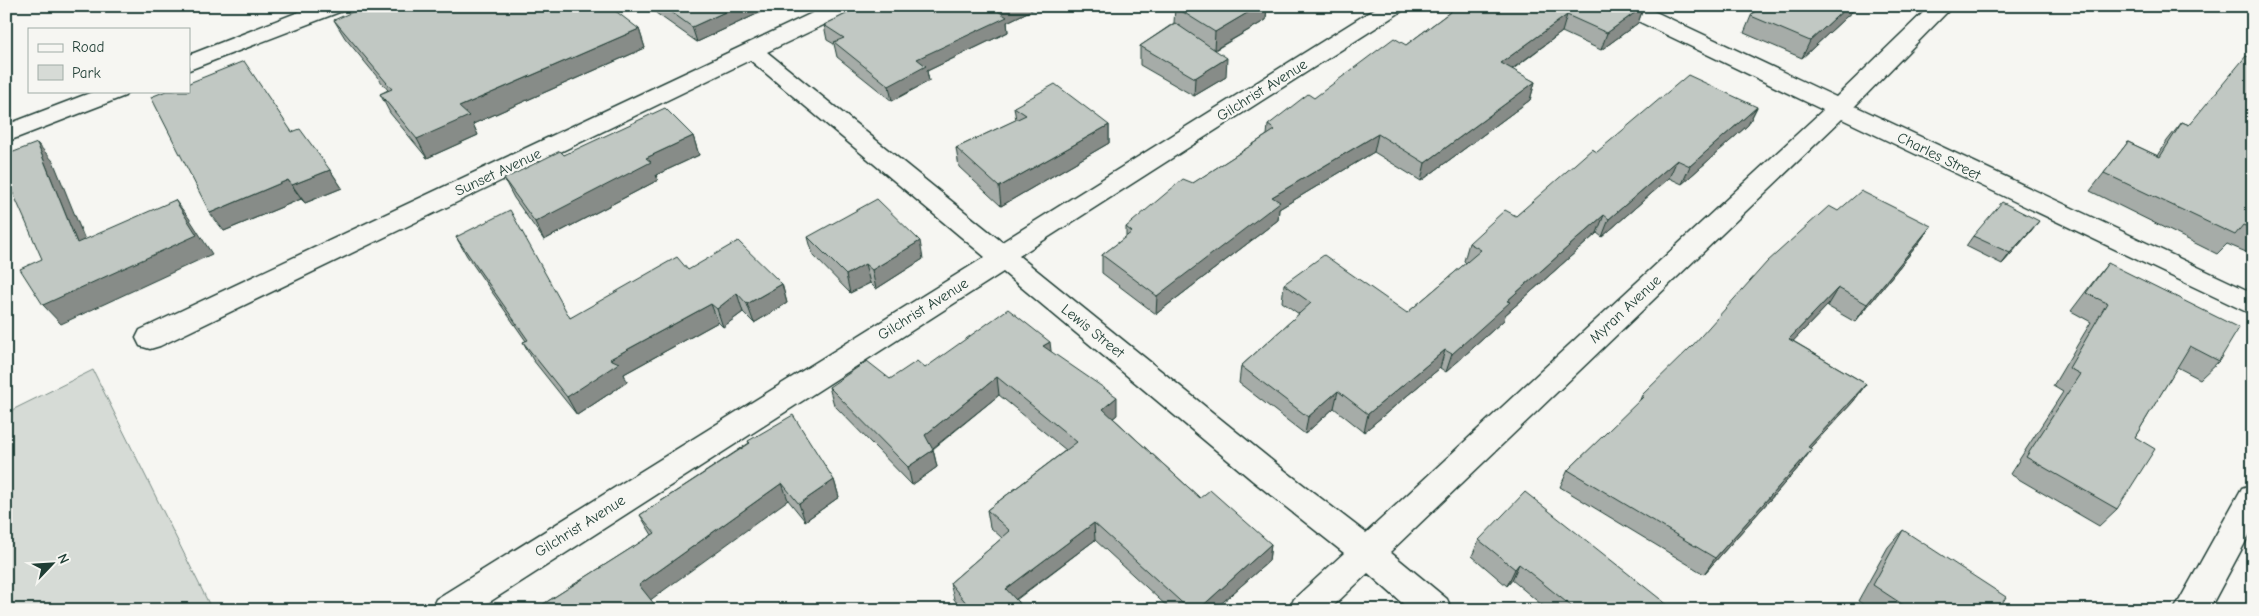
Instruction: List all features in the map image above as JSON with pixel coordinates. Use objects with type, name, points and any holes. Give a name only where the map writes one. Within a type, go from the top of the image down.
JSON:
[{"type":"street","points":[[190,63],[334,6]]},
{"type":"street","name":"Sunset Avenue","points":[[150,338],[845,6]]},
{"type":"street","name":"Gilchrist Avenue","points":[[448,610],[1004,258],[1010,249],[1394,6]]},
{"type":"street","name":"Charles Street","points":[[1625,6],[2253,305]]},
{"type":"street","name":"Myran Avenue","points":[[1306,610],[1839,108],[1942,6]]},
{"type":"street","name":"Lewis Street","points":[[752,51],[1264,472],[1366,552],[1435,610]]},
{"type":"street","points":[[6,134],[114,92]]},
{"type":"street","points":[[2191,610],[2253,497]]},
{"type":"green space","points":[[93,370],[212,610],[6,610],[6,413]]},
{"type":"building","points":[[366,6],[609,6],[639,29],[459,107],[469,116],[417,139],[380,94],[392,89],[334,20]]},
{"type":"building","points":[[663,6],[738,6],[692,27]]},
{"type":"building","points":[[862,6],[1009,6],[998,11],[1007,17],[917,59],[926,66],[889,86],[834,42],[844,38],[824,25]]},
{"type":"building","points":[[1259,6],[1215,32],[1175,7]]},
{"type":"building","points":[[1458,6],[1644,6],[1607,33],[1567,15],[1501,63],[1535,82],[1425,163],[1378,134],[1272,197],[1280,202],[1157,296],[1102,255],[1132,232],[1126,227],[1183,179],[1193,183],[1275,130],[1268,125],[1308,94],[1314,98],[1394,38],[1406,45]]},
{"type":"building","points":[[1759,6],[1848,6],[1810,41],[1751,16]]},
{"type":"building","points":[[1175,23],[1227,58],[1195,78],[1140,46]]},
{"type":"building","points":[[2246,56],[2253,58],[2253,229],[2243,225],[2235,235],[2104,173],[2128,142],[2160,157],[2182,122],[2189,125]]},
{"type":"building","points":[[244,61],[292,132],[300,129],[330,170],[292,185],[288,180],[210,213],[151,97],[164,92],[190,92],[190,83]]},
{"type":"building","points":[[1688,75],[1757,107],[1690,166],[1677,160],[1609,219],[1604,215],[1507,301],[1510,302],[1452,354],[1445,350],[1368,414],[1338,391],[1308,417],[1241,366],[1311,303],[1284,284],[1324,255],[1407,313],[1481,250],[1469,243],[1505,210],[1516,216],[1592,149],[1597,152]]},
{"type":"building","points":[[1055,84],[1109,125],[999,187],[956,148],[1026,115],[1014,107]]},
{"type":"building","points":[[665,108],[693,136],[646,158],[651,162],[535,222],[504,179],[560,151],[564,155]]},
{"type":"building","points":[[37,143],[77,243],[175,200],[197,235],[43,305],[20,269],[42,259],[6,177],[6,153],[11,153]]},
{"type":"building","points":[[1861,191],[1931,226],[1867,304],[1838,288],[1789,339],[1866,384],[1808,447],[1812,449],[1715,558],[1568,470],[1693,345],[1767,262],[1829,206],[1838,211]]},
{"type":"building","points":[[877,199],[920,241],[872,270],[865,264],[846,275],[808,237]]},
{"type":"building","points":[[2002,202],[2039,221],[2010,253],[1973,236]]},
{"type":"building","points":[[510,210],[570,318],[677,257],[688,270],[738,241],[782,284],[747,304],[737,293],[717,309],[711,304],[610,359],[619,363],[567,397],[523,342],[528,340],[456,237]]},
{"type":"building","points":[[2108,263],[2239,328],[2219,361],[2190,346],[2135,437],[2155,449],[2117,509],[2026,457],[2080,374],[2069,368],[2107,303],[2086,293]]},
{"type":"building","points":[[1008,309],[1050,342],[1043,346],[1117,397],[1103,409],[1200,498],[1210,490],[1271,544],[1198,610],[1190,610],[1094,523],[1006,589],[1025,610],[972,610],[950,583],[1010,531],[987,510],[1077,442],[997,377],[925,435],[933,450],[908,467],[829,387],[867,361],[890,379],[917,361],[925,368]]},
{"type":"building","points":[[793,415],[834,480],[799,504],[782,483],[639,585],[659,610],[534,610],[655,533],[640,515],[750,443],[748,441]]},
{"type":"building","points":[[1525,492],[1674,610],[1576,610],[1519,564],[1515,569],[1479,540]]},
{"type":"building","points":[[1903,530],[2006,597],[1998,610],[1911,610],[1873,585]]}]
